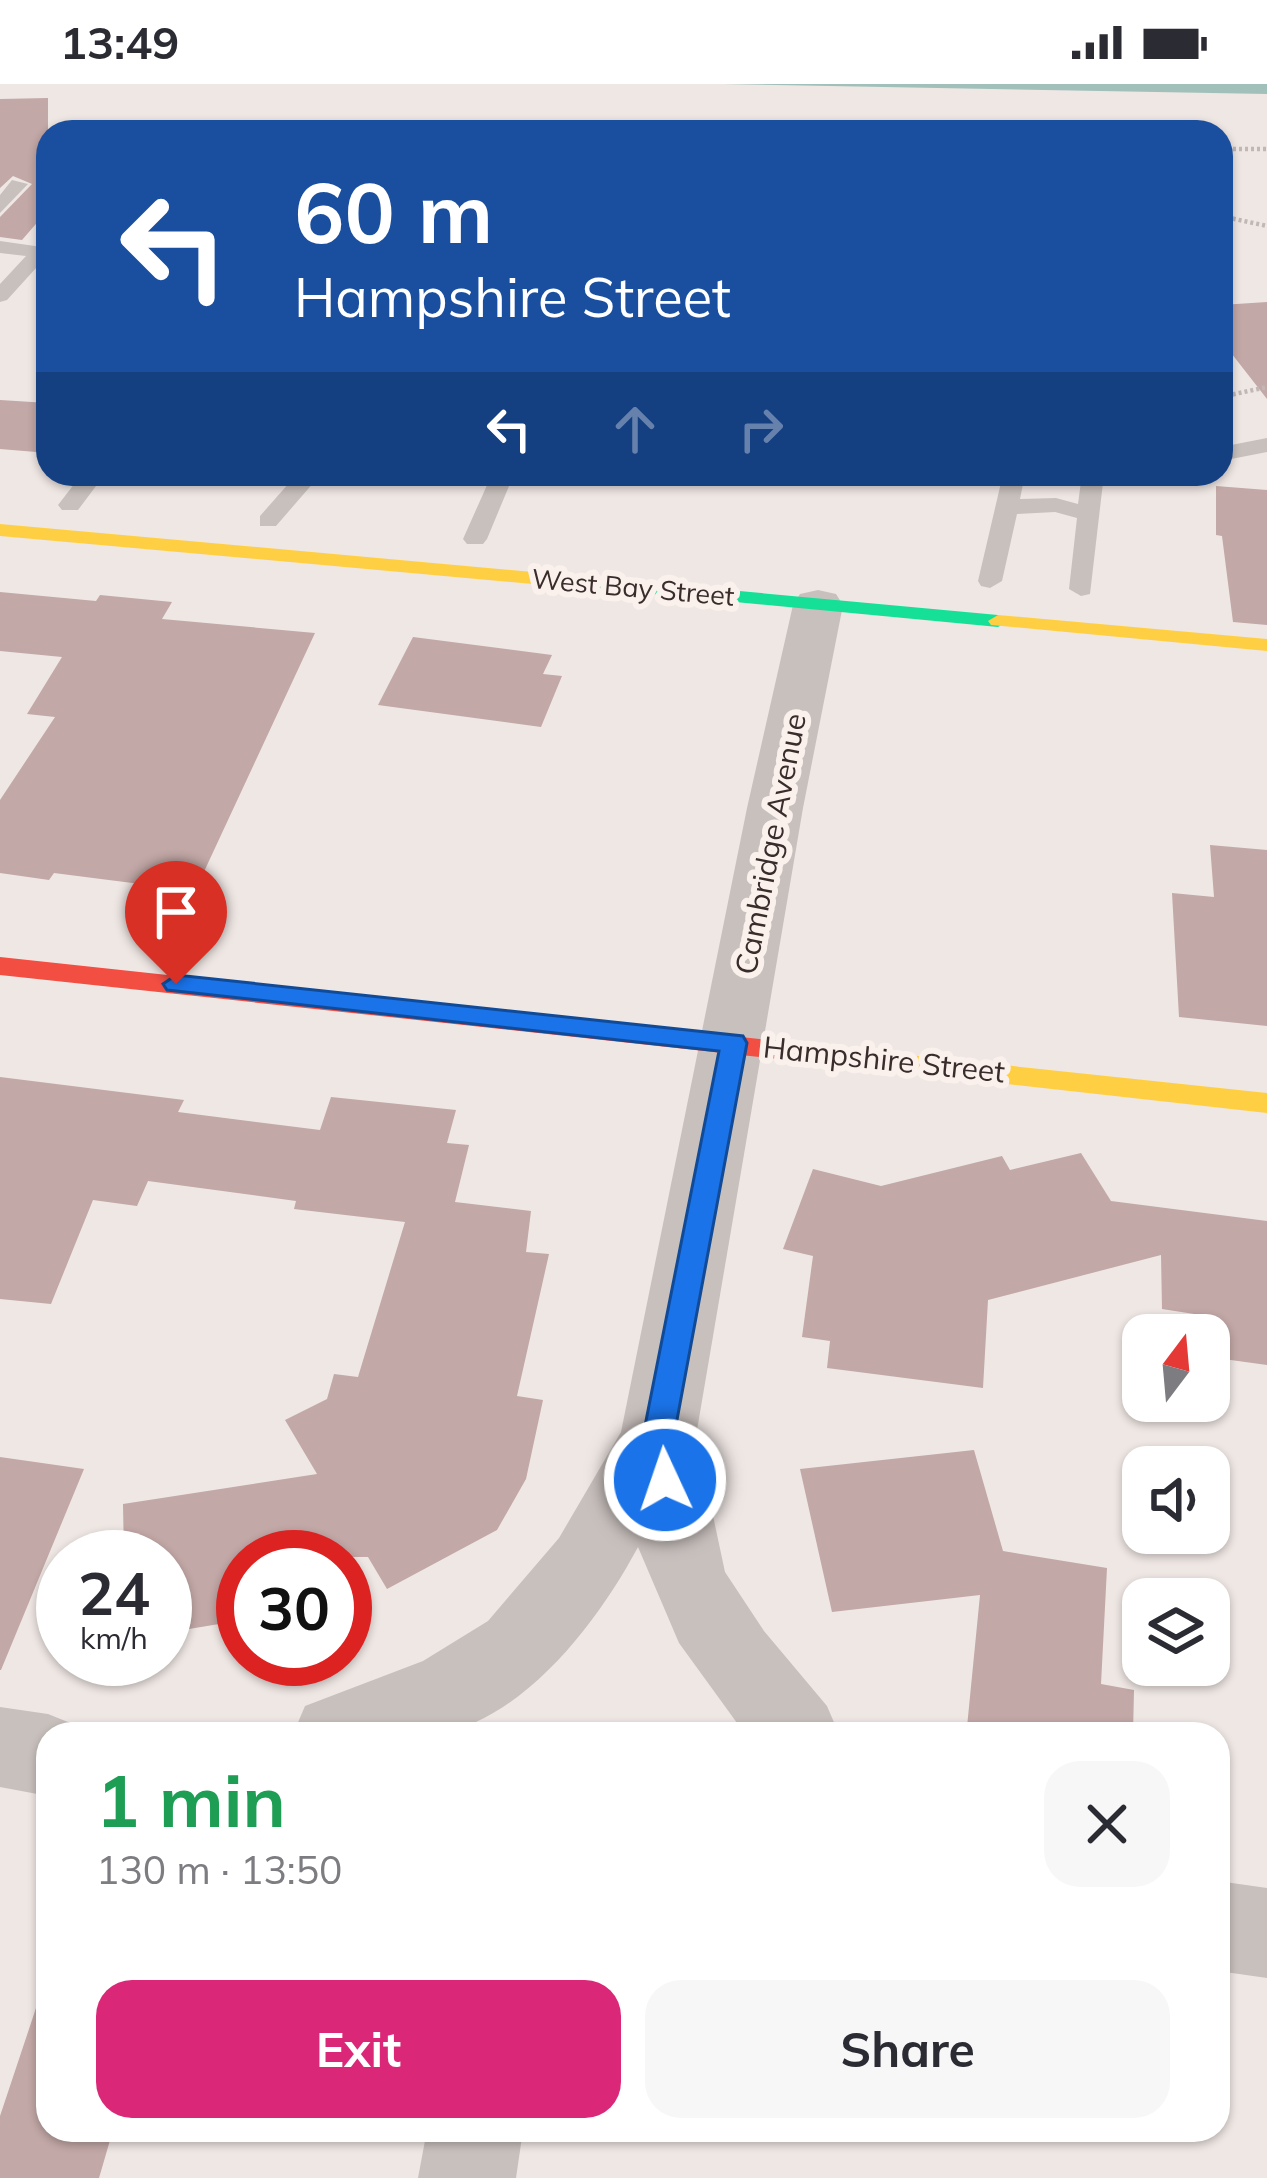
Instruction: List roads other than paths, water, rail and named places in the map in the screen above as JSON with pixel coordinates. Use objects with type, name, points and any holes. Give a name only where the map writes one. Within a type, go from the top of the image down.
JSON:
[{"type":"main road","points":[[58,504],[114,509]]},
{"type":"main road","points":[[257,520],[314,525]]},
{"type":"main road","name":"West Bay Street","points":[[0,530],[1267,645]]},
{"type":"main road","name":"Hampshire Street","points":[[0,966],[1267,1103]]},
{"type":"street","name":"Cambridge Avenue","points":[[370,1722],[422,1704],[494,1665],[548,1612],[595,1551],[658,1436],[818,605]]},
{"type":"street","name":"Cambridge Avenue","points":[[658,1436],[686,1575],[718,1634],[788,1722]]},
{"type":"street","points":[[0,1748],[36,1753]]},
{"type":"street","points":[[1230,1928],[1267,1934]]},
{"type":"street","points":[[467,2178],[474,2142]]},
{"type":"lane","points":[[0,207],[19,184]]},
{"type":"lane","points":[[0,247],[35,251],[36,257],[0,296]]},
{"type":"lane","points":[[1233,452],[1267,445]]},
{"type":"lane","points":[[58,504],[80,486]]},
{"type":"lane","points":[[257,520],[296,486]]},
{"type":"lane","points":[[474,538],[498,486]]},
{"type":"lane","points":[[990,581],[1011,486]]},
{"type":"lane","points":[[1081,589],[1092,486]]},
{"type":"lane","points":[[1007,507],[1056,505],[1090,515]]},
{"type":"water","points":[[723,84],[1267,84],[1267,94]]}]
